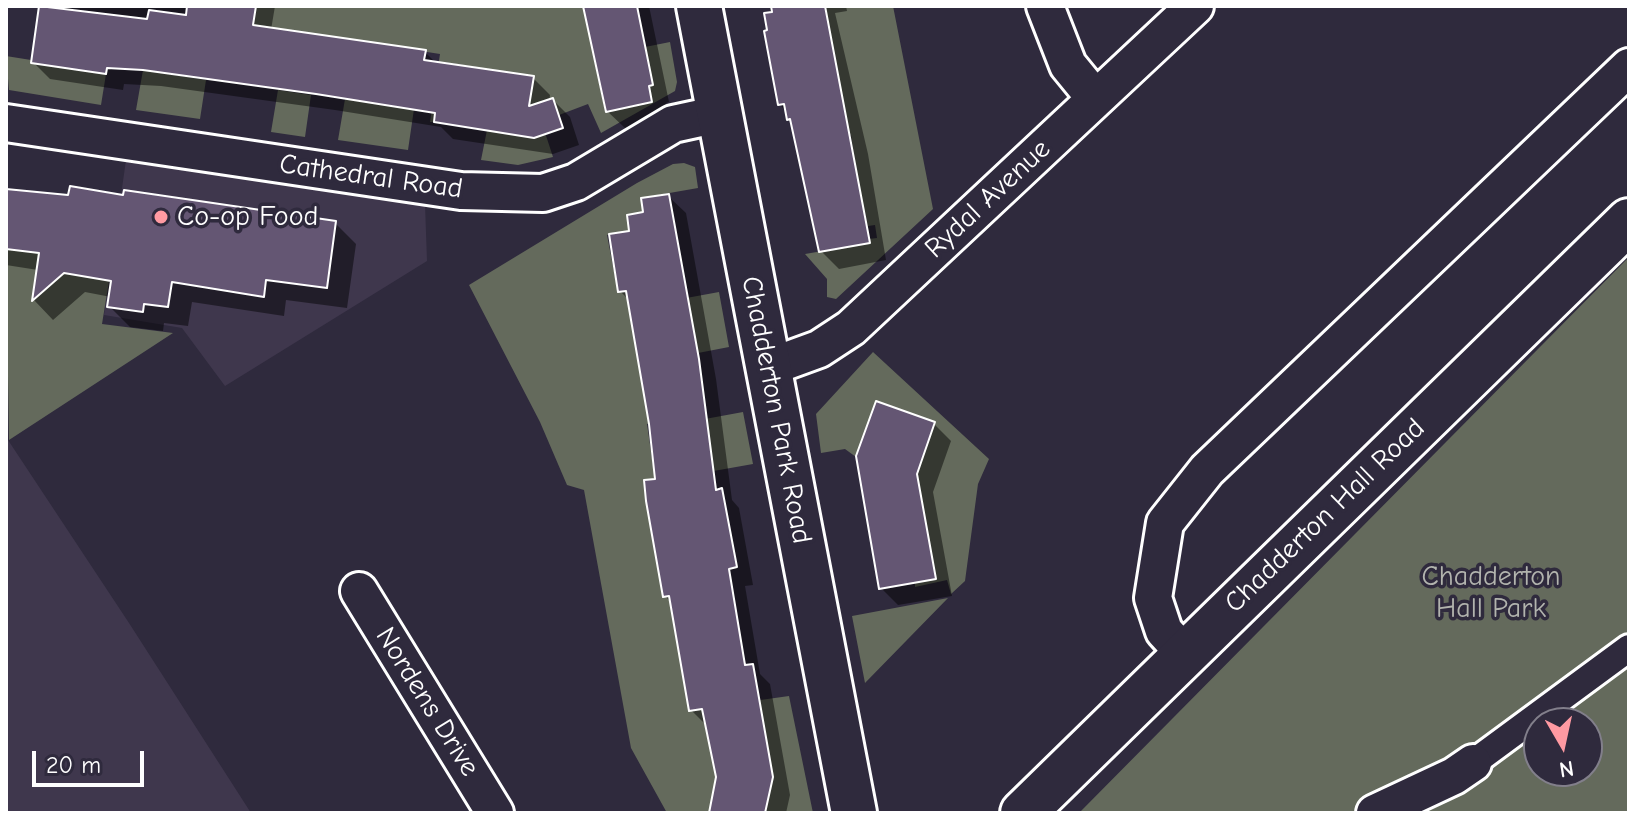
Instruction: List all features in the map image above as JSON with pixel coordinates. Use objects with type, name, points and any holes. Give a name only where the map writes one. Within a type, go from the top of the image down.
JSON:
[{"type":"main road","name":"Chadderton Park Road","points":[[699,6],[854,813]]},
{"type":"main road","name":"Chadderton Hall Road","points":[[1023,813],[1629,221]]},
{"type":"street","points":[[1045,6],[1068,65],[1095,98]]},
{"type":"street","name":"Rydal Avenue","points":[[767,368],[807,355],[851,328],[1195,6]]},
{"type":"street","points":[[1184,653],[1164,631],[1153,598],[1165,523],[1207,470],[1629,67]]},
{"type":"street","name":"Cathedral Road","points":[[6,123],[461,191],[528,195],[576,182],[673,124],[719,114]]},
{"type":"street","name":"Nordens Drive","points":[[359,591],[495,813]]},
{"type":"street","points":[[1375,813],[1454,776],[1629,648]]},
{"type":"shaded area","points":[[126,160],[425,204],[427,261],[225,386],[182,328],[104,315]]},
{"type":"shaded area","points":[[6,437],[129,623],[251,813],[6,813]]},
{"type":"green space","points":[[256,6],[583,6],[605,111],[652,102],[645,47],[670,42],[677,82],[675,91],[601,133],[588,104],[559,115],[553,98],[536,105],[553,157],[518,165],[481,160],[487,130],[525,136],[533,76],[443,62],[434,122],[430,122],[440,54],[254,25]]},
{"type":"green space","points":[[821,6],[893,6],[933,209],[836,299],[827,297],[827,279],[805,254],[869,243],[869,239],[877,238],[875,225],[868,226],[865,212],[862,212],[851,135],[798,145],[792,121],[787,121],[818,114],[841,93]]},
{"type":"green space","points":[[6,56],[31,60],[31,63],[106,74],[101,105],[9,90]]},
{"type":"green space","points":[[143,70],[206,80],[200,119],[136,110]]},
{"type":"green space","points":[[278,90],[311,95],[305,137],[271,132]]},
{"type":"green space","points":[[345,99],[414,109],[408,150],[338,140]]},
{"type":"green space","points":[[684,163],[695,167],[698,188],[641,198],[643,212],[627,215],[629,231],[607,235],[618,292],[638,289],[670,301],[719,292],[729,347],[698,353],[664,422],[647,424],[655,479],[644,480],[663,596],[732,585],[689,612],[672,615],[689,710],[789,696],[813,813],[765,813],[773,774],[739,767],[769,754],[761,710],[704,721],[713,764],[718,764],[709,813],[667,813],[631,748],[584,490],[567,485],[540,422],[469,285],[637,183],[673,164]]},
{"type":"green space","points":[[44,217],[36,275],[40,283],[60,253],[79,275],[109,281],[102,324],[173,333],[9,440],[6,249]]},
{"type":"green space","name":"Chadderton Hall Park","points":[[1629,257],[1629,813],[1079,813]]},
{"type":"green space","points":[[873,352],[989,459],[978,484],[965,581],[951,594],[947,580],[915,587],[915,583],[931,580],[930,546],[921,499],[865,509],[864,503],[902,496],[876,401],[856,457],[845,449],[821,453],[816,414]]},
{"type":"green space","points":[[743,412],[753,464],[708,472],[705,419]]},
{"type":"green space","points":[[948,598],[865,683],[852,616]]},
{"type":"building","points":[[39,6],[147,19],[149,10],[186,15],[187,6],[256,6],[253,25],[426,50],[424,60],[534,76],[529,106],[553,98],[563,128],[534,138],[434,122],[435,113],[316,94],[143,70],[107,68],[106,74],[31,63]]},
{"type":"building","points":[[583,6],[637,6],[653,85],[649,86],[652,102],[606,112]]},
{"type":"building","points":[[771,6],[825,6],[870,243],[819,252],[790,119],[787,120],[784,104],[778,105],[764,31],[767,30],[764,13],[772,12]]},
{"type":"building","points":[[70,186],[123,195],[124,190],[336,221],[327,288],[266,280],[264,297],[172,282],[168,307],[144,304],[143,312],[107,307],[111,281],[64,273],[32,301],[39,253],[6,249],[6,189],[68,195]]},
{"type":"building","points":[[669,194],[699,359],[716,490],[722,488],[737,567],[729,569],[745,665],[753,664],[773,777],[765,813],[709,813],[716,777],[702,709],[689,711],[669,596],[663,597],[646,501],[644,480],[655,479],[649,424],[626,291],[618,292],[609,234],[629,231],[627,215],[643,212],[641,198]]},
{"type":"building","points":[[876,401],[935,422],[917,474],[936,579],[879,589],[856,456]]},
{"type":"place","name":"Co-op Food","points":[[161,217]]}]
